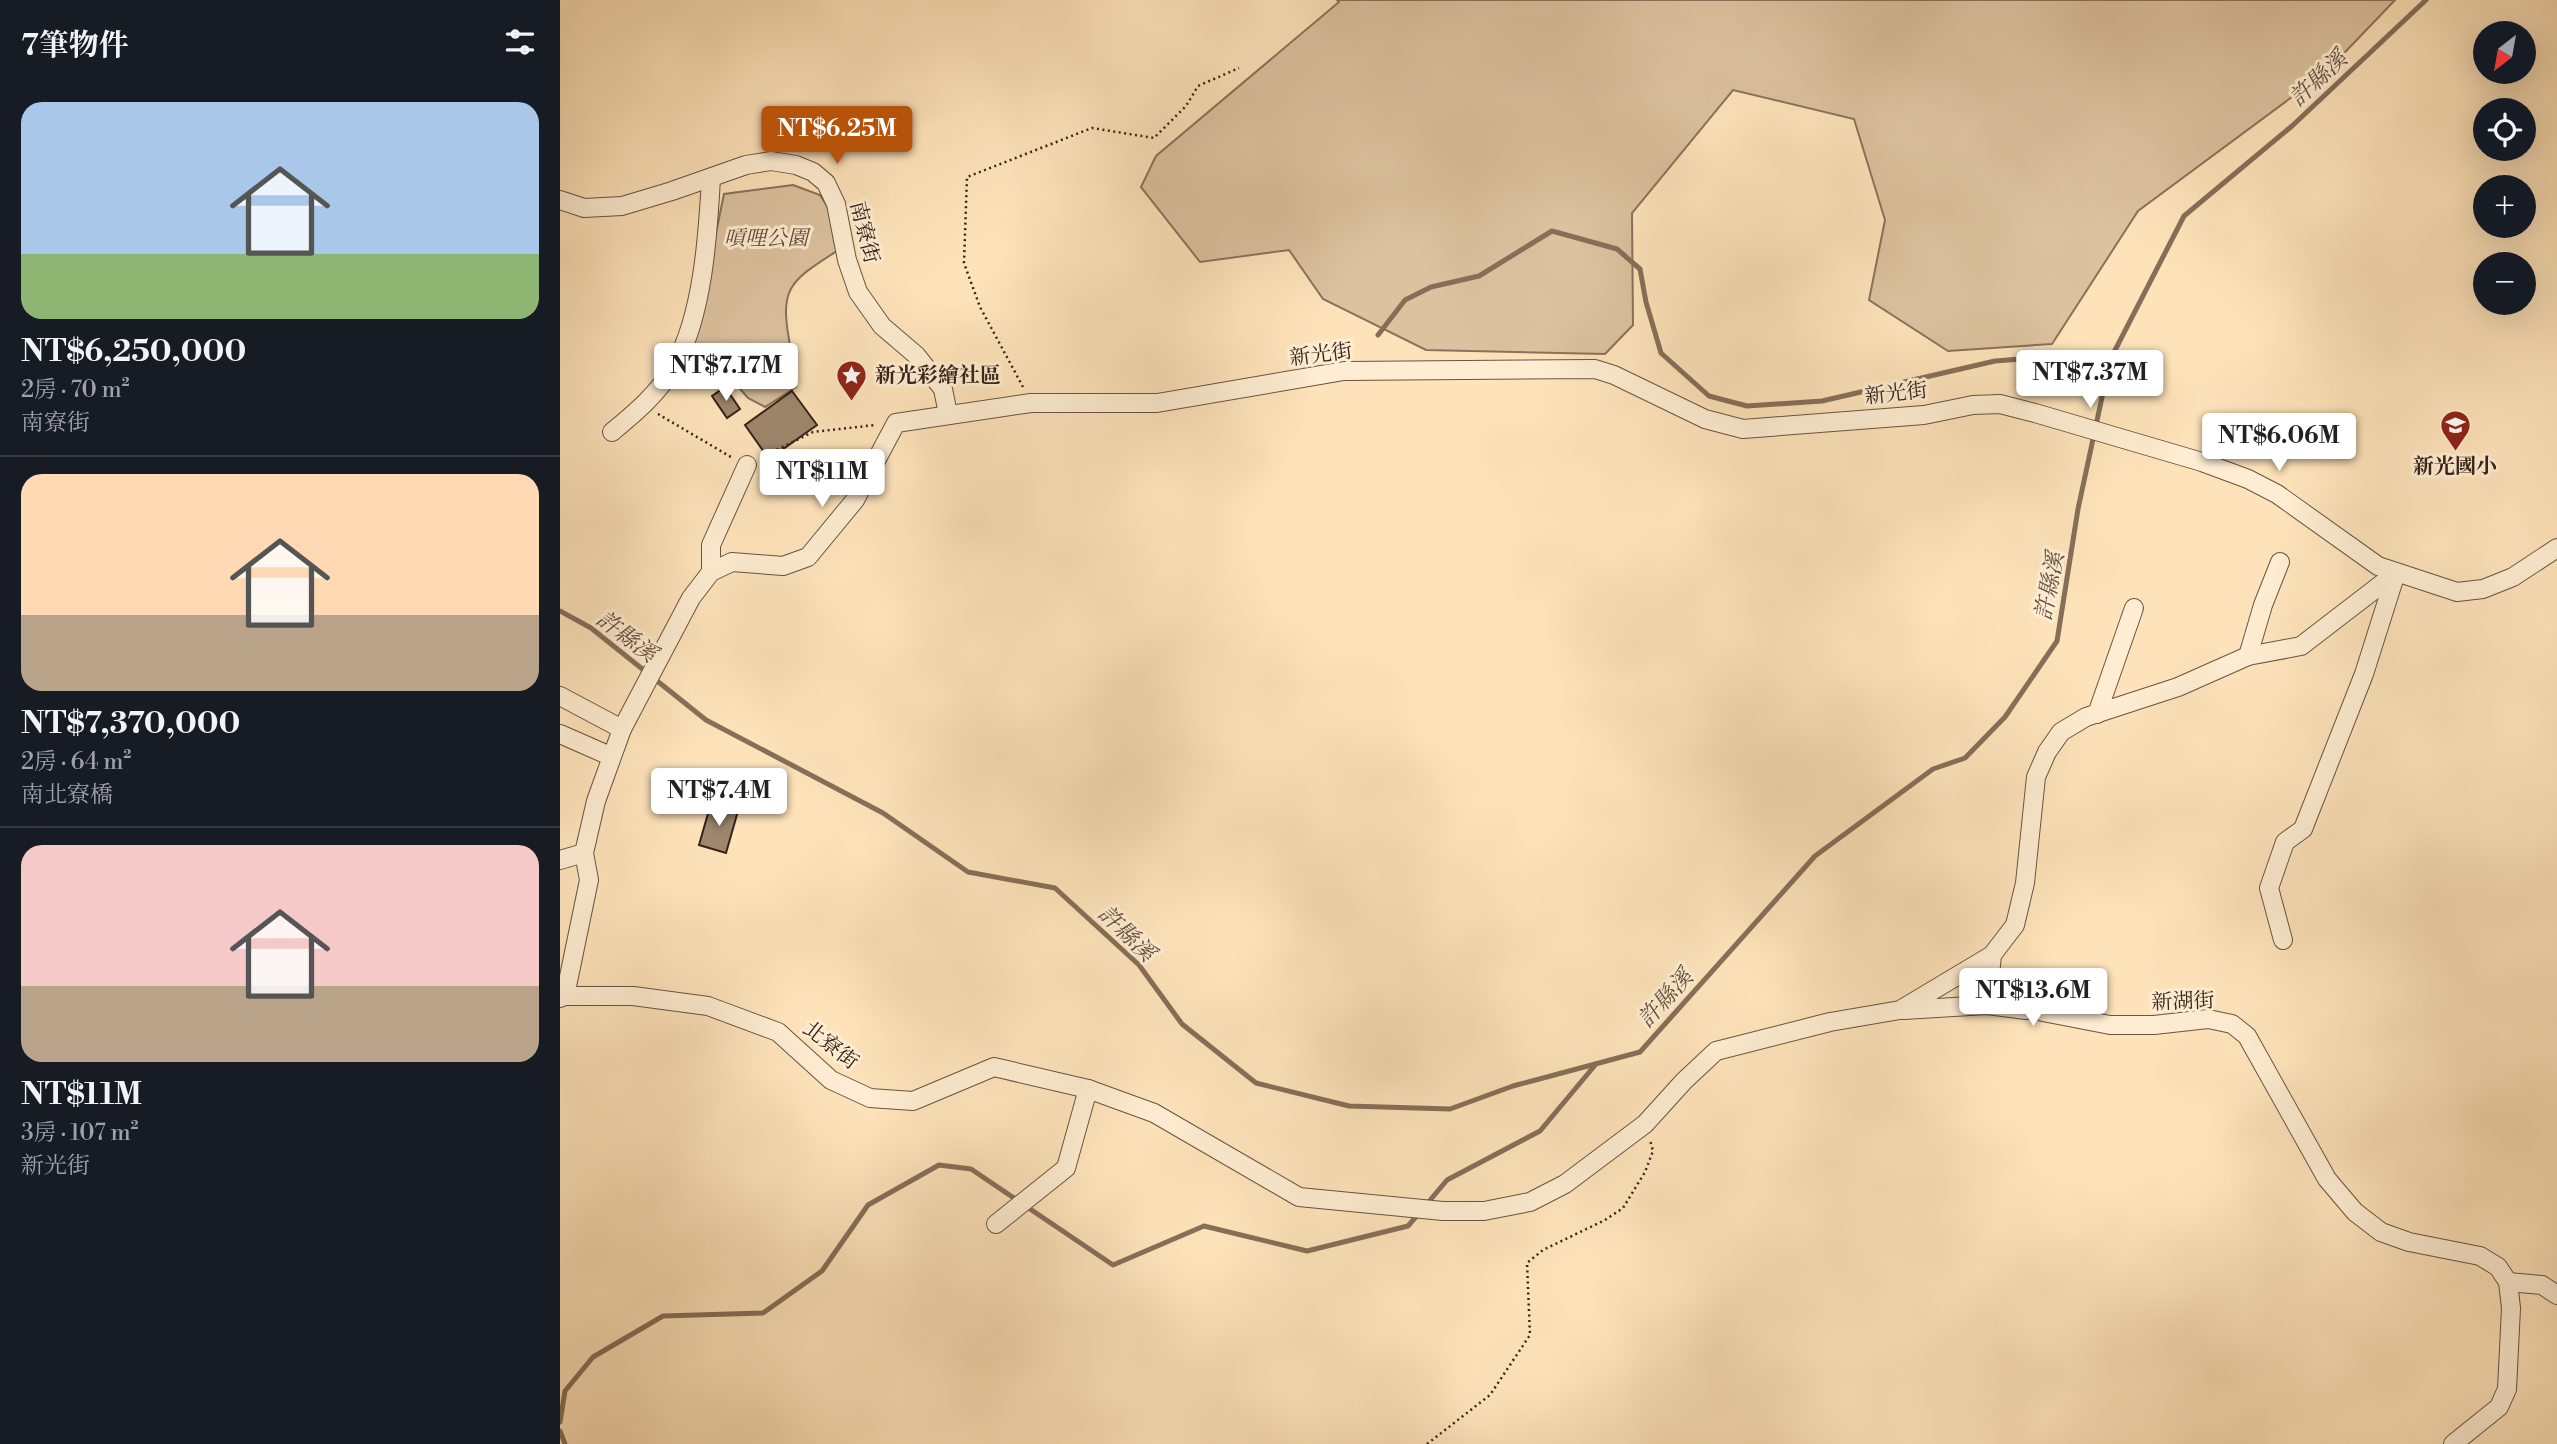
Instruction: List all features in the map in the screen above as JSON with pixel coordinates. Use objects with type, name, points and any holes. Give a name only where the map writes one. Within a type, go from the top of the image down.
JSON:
[{"type":"street","name":"南寮街","points":[[560,200],[584,208],[622,206],[746,165],[771,160],[813,172],[826,183],[836,204],[858,292],[882,326],[916,355],[943,388],[948,414]]},
{"type":"street","points":[[612,432],[645,405],[674,366],[692,322],[708,236],[711,178]]},
{"type":"street","name":"新光街","points":[[896,423],[1031,403],[1157,403],[1344,371],[1595,369],[1614,375],[1705,419],[1743,429],[1924,415],[1973,405],[2000,404],[2202,462],[2248,479],[2277,494],[2378,566],[2396,573]]},
{"type":"street","points":[[563,997],[589,880],[584,853],[610,756],[691,598],[711,572],[732,562],[783,566],[808,557],[855,500],[896,423]]},
{"type":"street","points":[[711,572],[711,545],[747,465]]},
{"type":"street","points":[[2396,573],[2457,592],[2483,589],[2513,577],[2557,548]]},
{"type":"street","points":[[2248,656],[2263,605],[2280,562]]},
{"type":"street","points":[[1900,1010],[1992,956],[2015,925],[2023,893],[2036,778],[2047,751],[2061,732],[2086,717],[2179,687],[2248,656],[2301,646],[2396,573]]},
{"type":"street","points":[[2283,940],[2269,888],[2285,842],[2303,829],[2364,674],[2396,573]]},
{"type":"street","points":[[2097,714],[2134,608]]},
{"type":"street","points":[[560,696],[626,722]]},
{"type":"street","points":[[560,734],[610,756]]},
{"type":"street","points":[[560,860],[584,853]]},
{"type":"street","name":"新湖街","points":[[1992,956],[1990,975],[1995,988],[2043,1012],[2110,1025],[2154,1025],[2208,1019],[2232,1024],[2247,1036],[2327,1179],[2355,1212],[2381,1232],[2409,1242],[2480,1256],[2498,1267],[2508,1282]]},
{"type":"street","name":"北寮街","points":[[563,997],[633,996],[708,1006],[778,1032],[831,1080],[870,1098],[913,1101],[993,1067],[1088,1089],[1154,1113],[1299,1197],[1443,1211],[1484,1211],[1530,1202],[1566,1184],[1645,1124],[1716,1051],[1830,1021],[1900,1010],[1987,1005],[2043,1012]]},
{"type":"street","points":[[996,1224],[1066,1168],[1088,1089]]},
{"type":"street","points":[[2453,1444],[2499,1408],[2507,1390],[2511,1308],[2508,1282],[2542,1285],[2557,1295]]},
{"type":"path","points":[[1031,403],[980,307],[964,263],[967,177],[1092,128],[1154,138],[1186,106],[1198,86],[1239,68]]},
{"type":"path","points":[[645,405],[685,432],[747,465],[813,432],[896,423]]},
{"type":"path","points":[[1427,1444],[1490,1395],[1530,1335],[1527,1263],[1543,1250],[1605,1220],[1623,1208],[1645,1172],[1653,1152],[1645,1124]]},
{"type":"green space","points":[[1337,0],[2395,0],[2327,71],[2138,211],[2052,344],[1948,351],[1869,300],[1885,220],[1854,119],[1733,90],[1632,213],[1633,325],[1605,354],[1426,350],[1323,299],[1289,250],[1200,262],[1141,187],[1156,156],[1339,2]]},
{"type":"green space","name":"嗊哩公園","points":[[793,185],[820,195],[837,222],[840,249],[809,270],[792,288],[787,299],[786,312],[797,372],[796,387],[765,407],[748,398],[735,383],[690,360],[724,194]]},
{"type":"building","points":[[725,387],[740,409],[727,418],[712,396]]},
{"type":"building","points":[[792,391],[817,425],[769,459],[745,425]]},
{"type":"building","points":[[711,803],[738,811],[726,853],[699,845]]},
{"type":"waterway","name":"許縣溪","points":[[560,611],[591,628],[706,720],[883,813],[968,872],[1055,888],[1139,965],[1182,1024],[1256,1083],[1349,1106],[1450,1109],[1513,1086],[1640,1052],[1815,856],[1933,769],[1965,758],[2005,717],[2057,641],[2078,509],[2110,360],[2184,216],[2292,126],[2426,0]]},
{"type":"waterway","points":[[1378,335],[1405,300],[1431,287],[1479,276],[1552,231],[1617,249],[1640,269],[1646,302],[1661,353],[1709,396],[1747,406],[1822,401],[1995,361],[2047,357],[2078,369],[2110,360]]},
{"type":"waterway","points":[[1426,1205],[1447,1180],[1540,1131],[1596,1064]]},
{"type":"waterway","points":[[560,1422],[565,1391],[593,1357],[663,1316],[763,1313],[822,1271],[868,1205],[939,1165],[971,1169],[1113,1265],[1204,1226],[1307,1251],[1408,1226],[1420,1212]]},
{"type":"waterway","points":[[560,1431],[565,1444]]},
{"type":"place","name":"新光彩繪社區","points":[[852,402]]},
{"type":"place","name":"新光國小","points":[[2455,453]]}]
